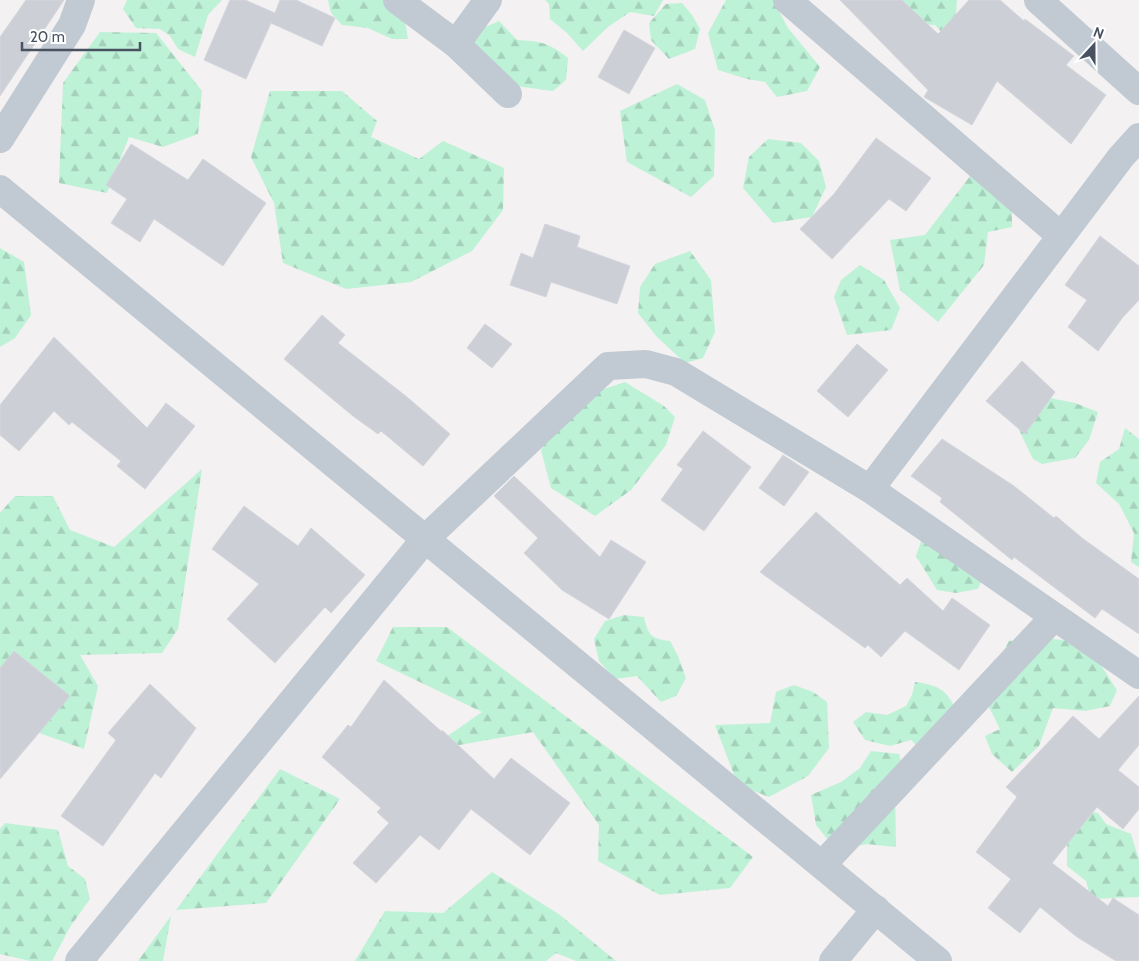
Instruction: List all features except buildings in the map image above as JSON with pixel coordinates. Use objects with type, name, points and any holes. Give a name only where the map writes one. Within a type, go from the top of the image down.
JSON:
[{"type":"street","points":[[0,139],[72,25],[81,0]]},
{"type":"street","points":[[397,0],[456,44],[508,94]]},
{"type":"street","points":[[456,44],[488,0]]},
{"type":"street","points":[[787,0],[1061,236]]},
{"type":"street","points":[[1038,0],[1139,90]]},
{"type":"street","points":[[870,490],[1061,236],[1130,164],[1139,137]]},
{"type":"street","points":[[0,189],[938,961]]},
{"type":"street","points":[[78,961],[426,538],[608,366],[646,364],[676,372],[870,490],[1139,675]]},
{"type":"street","points":[[822,865],[1054,617]]},
{"type":"street","points":[[834,961],[876,909]]},
{"type":"green space","points":[[127,0],[222,0],[208,15],[195,57],[178,49],[170,36],[160,29],[136,28],[123,9]]},
{"type":"green space","points":[[328,0],[388,0],[403,8],[408,39],[392,39],[368,28],[342,25],[331,13]]},
{"type":"green space","points":[[545,0],[663,0],[654,16],[630,12],[608,27],[583,51],[567,33],[550,19],[549,4]]},
{"type":"green space","points":[[726,0],[773,0],[788,28],[820,67],[807,91],[777,97],[765,82],[747,79],[718,70],[708,33]]},
{"type":"green space","points":[[899,0],[957,0],[956,15],[948,39],[935,25],[919,24]]},
{"type":"green space","points":[[682,3],[700,29],[695,49],[669,59],[651,40],[649,23],[666,4]]},
{"type":"green space","points":[[499,21],[517,40],[544,44],[568,58],[566,80],[553,91],[516,86],[474,46],[476,31]]},
{"type":"green space","points":[[100,32],[156,33],[202,91],[198,134],[163,147],[129,137],[107,193],[59,183],[63,83]]},
{"type":"green space","points":[[677,84],[705,100],[715,130],[714,176],[691,197],[627,162],[620,111]]},
{"type":"green space","points":[[270,91],[342,91],[377,121],[371,137],[419,159],[443,141],[504,168],[503,210],[472,251],[411,282],[346,289],[283,263],[274,203],[251,157]]},
{"type":"green space","points":[[768,139],[801,143],[819,161],[826,187],[812,217],[773,223],[743,188],[749,157]]},
{"type":"green space","points":[[971,175],[1012,203],[1012,227],[988,232],[984,265],[938,322],[900,290],[890,240],[925,235]]},
{"type":"green space","points":[[0,248],[24,262],[31,315],[15,338],[0,347]]},
{"type":"green space","points":[[690,251],[711,280],[715,332],[703,358],[685,363],[656,336],[638,313],[640,287],[655,264]]},
{"type":"green space","points":[[860,265],[884,280],[900,308],[891,330],[847,335],[834,297],[841,280]]},
{"type":"green space","points":[[625,382],[664,406],[675,417],[666,445],[631,490],[595,516],[551,488],[541,450],[560,422],[595,392]]},
{"type":"green space","points":[[1045,397],[1075,403],[1098,412],[1089,440],[1075,458],[1042,464],[1033,459],[1018,428]]},
{"type":"green space","points":[[1125,428],[1139,439],[1139,567],[1131,562],[1134,533],[1119,504],[1096,483],[1100,462],[1119,449]]},
{"type":"green space","points":[[202,469],[178,629],[162,653],[80,655],[98,686],[84,749],[0,719],[0,513],[15,496],[53,496],[70,530],[114,547]]},
{"type":"green space","points":[[923,536],[985,572],[978,589],[956,593],[937,590],[916,556]]},
{"type":"green space","points":[[624,615],[644,617],[649,632],[655,638],[670,641],[686,678],[676,696],[661,702],[637,676],[615,679],[599,661],[594,639],[605,621]]},
{"type":"green space","points":[[393,627],[447,627],[753,857],[730,888],[660,895],[598,861],[599,825],[533,732],[426,751],[482,712],[376,661]]},
{"type":"green space","points":[[1038,637],[1065,641],[1080,646],[1099,663],[1117,690],[1110,706],[1085,711],[1053,708],[1039,746],[1012,772],[992,754],[985,736],[1000,729],[988,705],[984,689],[1009,641]]},
{"type":"green space","points":[[915,682],[942,690],[954,705],[957,713],[919,748],[911,740],[890,746],[865,740],[853,722],[866,712],[887,715],[906,706],[912,695]]},
{"type":"green space","points":[[794,685],[813,692],[827,702],[829,748],[808,776],[769,797],[738,785],[715,725],[770,723],[776,692]]},
{"type":"green space","points":[[871,751],[899,754],[905,777],[895,790],[896,847],[867,844],[836,850],[816,825],[811,795],[841,782],[860,768]]},
{"type":"green space","points":[[280,769],[340,799],[266,903],[176,910]]},
{"type":"green space","points":[[1079,810],[1098,813],[1106,824],[1131,834],[1139,860],[1139,897],[1091,899],[1086,881],[1067,866],[1067,843]]},
{"type":"green space","points":[[5,823],[58,830],[68,866],[85,879],[90,899],[70,927],[52,961],[30,961],[0,954],[0,829]]},
{"type":"green space","points":[[492,872],[560,915],[616,961],[576,961],[556,953],[546,961],[355,961],[385,911],[443,913]]},
{"type":"green space","points":[[171,916],[163,961],[138,961]]}]
